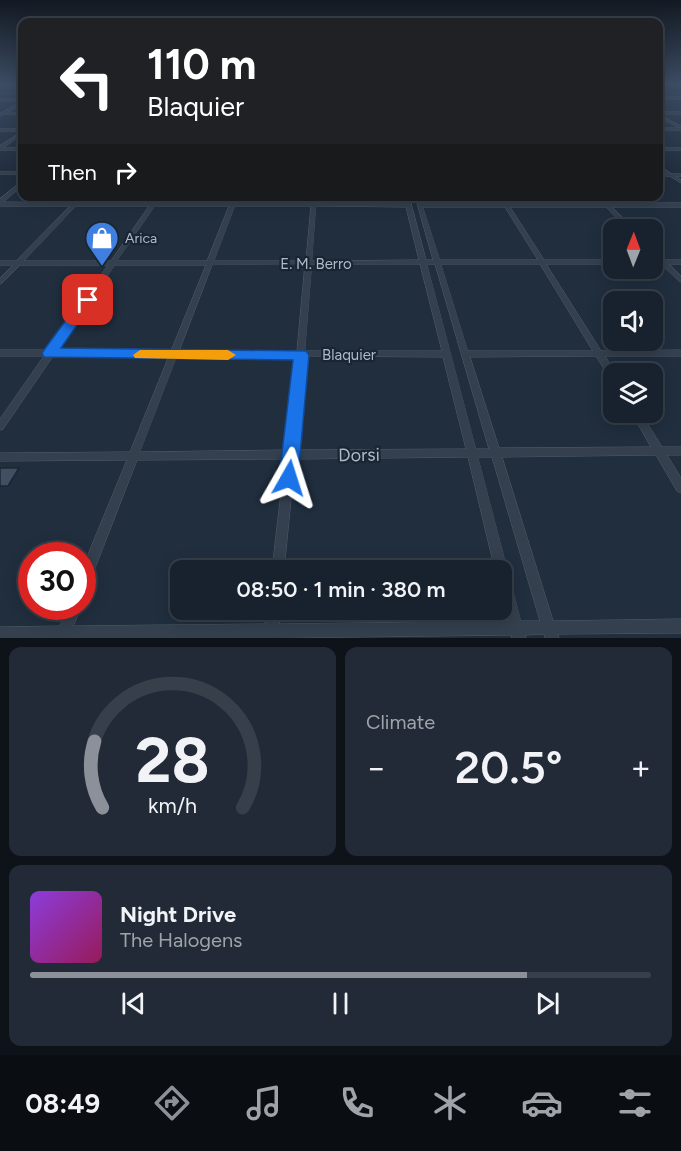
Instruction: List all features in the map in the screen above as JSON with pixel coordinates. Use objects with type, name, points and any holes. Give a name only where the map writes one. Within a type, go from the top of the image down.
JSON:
[{"type":"street","points":[[1,114],[18,114]]},
{"type":"street","points":[[663,117],[681,128]]},
{"type":"street","points":[[663,129],[681,128]]},
{"type":"street","points":[[0,130],[18,132]]},
{"type":"street","points":[[0,149],[18,135]]},
{"type":"street","points":[[0,149],[18,149]]},
{"type":"street","points":[[663,149],[681,149]]},
{"type":"street","points":[[663,169],[681,182]]},
{"type":"street","points":[[0,173],[18,173]]},
{"type":"street","points":[[663,175],[681,175]]},
{"type":"street","points":[[0,203],[18,187]]},
{"type":"street","points":[[0,282],[78,201]]},
{"type":"street","points":[[0,426],[155,201]]},
{"type":"street","points":[[96,550],[234,201]]},
{"type":"street","points":[[279,560],[301,355],[313,201]]},
{"type":"street","points":[[407,201],[518,633]]},
{"type":"street","points":[[419,201],[550,633]]},
{"type":"street","points":[[504,201],[604,363]]},
{"type":"street","points":[[603,201],[621,219]]},
{"type":"street","points":[[0,203],[408,205]]},
{"type":"street","points":[[420,205],[681,205]]},
{"type":"street","name":"E. M. Berro","points":[[0,263],[603,262]]},
{"type":"street","points":[[663,262],[681,262]]},
{"type":"street","points":[[663,262],[681,280]]},
{"type":"street","name":"Blaquier","points":[[0,353],[445,354]]},
{"type":"street","points":[[465,354],[681,353]]},
{"type":"street","points":[[642,423],[681,488]]},
{"type":"street","name":"Dorsi","points":[[0,457],[681,452]]},
{"type":"street","points":[[63,636],[69,620]]},
{"type":"street","points":[[271,635],[273,620]]},
{"type":"street","points":[[0,634],[63,636],[550,633],[681,626]]},
{"type":"building","points":[[0,468],[19,468],[8,486],[0,486]]},
{"type":"slow traffic","points":[[140,355],[228,355]]},
{"type":"place","name":"Arica","points":[[102,267]]},
{"type":"route","points":[[88,300],[50,353],[301,355],[289,478]]}]
